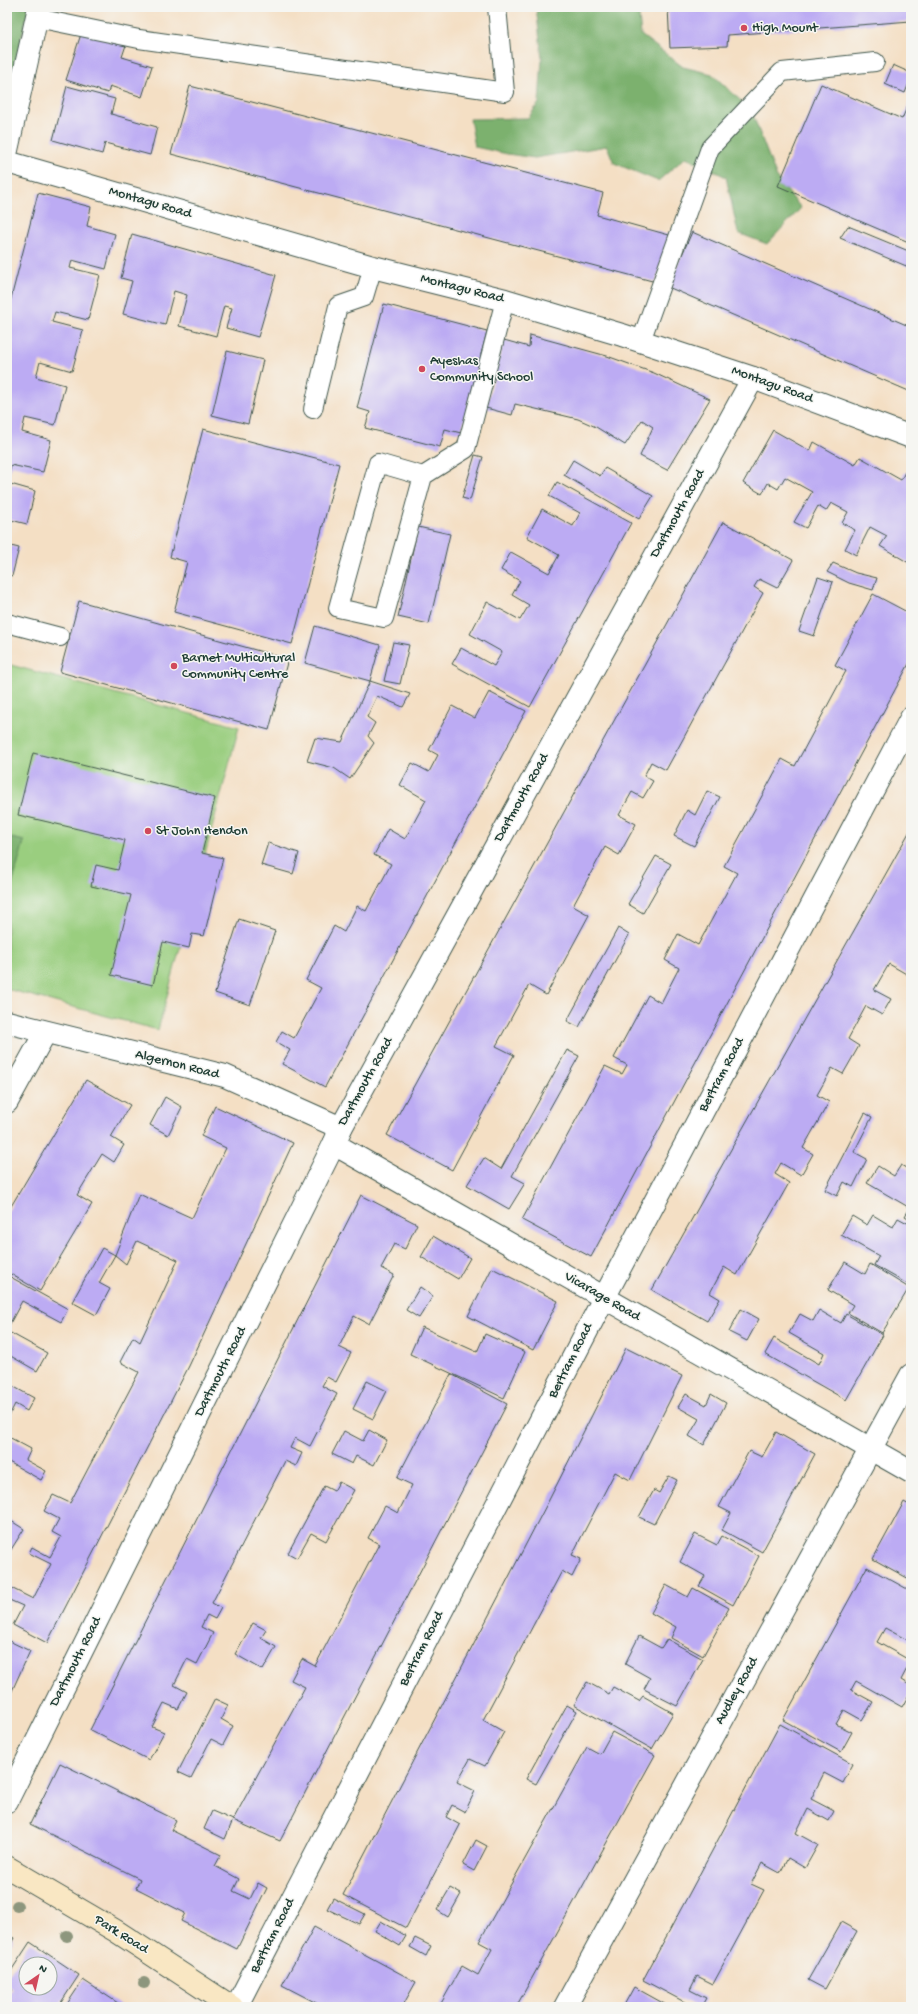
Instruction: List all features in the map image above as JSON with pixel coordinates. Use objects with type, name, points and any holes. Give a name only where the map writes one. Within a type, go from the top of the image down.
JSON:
[{"type":"street","points":[[7,150],[38,12]]},
{"type":"street","name":"Montagu Road","points":[[7,162],[373,267],[505,300],[641,341],[753,378],[911,437]]},
{"type":"street","name":"Dartmouth Road","points":[[7,1801],[338,1136],[753,378]]},
{"type":"street","name":"Bertram Road","points":[[236,2007],[604,1298],[911,718]]},
{"type":"street","name":"Algernon Road","points":[[7,1022],[45,1033],[225,1076],[338,1136]]},
{"type":"street","points":[[7,1102],[45,1033]]},
{"type":"street","name":"Vicarage Road","points":[[338,1136],[604,1298],[869,1450],[911,1472]]},
{"type":"street","name":"Audley Road","points":[[565,2007],[911,1375]]},
{"type":"street","name":"Park Road","points":[[7,1867],[116,1931],[232,2007]]},
{"type":"lane","points":[[38,12],[139,39],[504,92],[497,7]]},
{"type":"lane","points":[[641,341],[710,148],[782,72],[875,62]]},
{"type":"lane","points":[[313,409],[338,306],[364,297],[373,267]]},
{"type":"lane","points":[[423,476],[378,463],[338,608],[384,618],[423,476],[466,449],[505,300]]},
{"type":"lane","points":[[7,623],[60,637]]},
{"type":"green space","points":[[7,7],[29,7],[7,99]]},
{"type":"green space","points":[[536,7],[638,7],[641,35],[683,67],[712,74],[751,110],[777,178],[801,208],[767,244],[738,233],[726,177],[686,157],[658,181],[614,163],[607,146],[535,158],[475,147],[470,119],[528,118],[539,103],[542,58]]},
{"type":"green space","points":[[7,664],[239,727],[158,1030],[7,989],[7,903],[24,841],[7,837]]},
{"type":"green space","points":[[7,837],[24,841],[7,903]]},
{"type":"building","name":"High Mount","points":[[668,7],[911,7],[911,21],[728,35],[727,46],[670,48]]},
{"type":"building","points":[[82,31],[126,45],[122,57],[152,66],[142,97],[110,86],[108,93],[66,80]]},
{"type":"building","points":[[893,65],[911,73],[911,78],[905,93],[885,84]]},
{"type":"building","points":[[821,84],[902,119],[911,98],[911,243],[778,186]]},
{"type":"building","points":[[67,86],[115,99],[111,114],[157,127],[150,155],[105,143],[102,154],[53,140]]},
{"type":"building","points":[[190,86],[603,193],[597,215],[669,235],[656,282],[171,154]]},
{"type":"building","points":[[38,193],[91,207],[87,226],[115,234],[106,269],[72,260],[70,268],[100,275],[88,320],[55,312],[52,322],[83,330],[72,371],[40,362],[36,377],[65,385],[55,425],[25,418],[22,432],[51,440],[43,472],[11,465],[7,479],[7,314]]},
{"type":"building","points":[[848,226],[911,252],[911,268],[840,238]]},
{"type":"building","points":[[692,232],[911,327],[911,392],[668,287]]},
{"type":"building","points":[[132,234],[276,275],[258,337],[226,328],[232,308],[224,306],[216,336],[179,326],[187,295],[174,291],[165,325],[123,314],[132,281],[121,278]]},
{"type":"building","name":"Ayeshas Community School","points":[[384,304],[487,331],[461,433],[445,429],[440,447],[365,428],[370,412],[357,408]]},
{"type":"building","points":[[530,335],[607,356],[654,373],[710,399],[667,470],[640,456],[653,427],[642,420],[625,445],[596,427],[578,419],[515,404],[512,415],[486,408],[504,340],[529,347]]},
{"type":"building","points":[[227,351],[263,360],[248,424],[212,415]]},
{"type":"building","points":[[203,429],[339,464],[292,644],[174,612],[187,562],[170,557]]},
{"type":"building","points":[[773,430],[810,451],[814,442],[855,465],[860,457],[901,480],[905,472],[911,476],[911,560],[909,563],[880,546],[887,536],[870,527],[856,555],[845,549],[855,530],[842,523],[848,512],[831,503],[826,511],[818,506],[806,528],[794,522],[812,492],[785,477],[778,489],[768,483],[762,494],[743,483]]},
{"type":"building","points":[[475,455],[483,457],[470,500],[462,498]]},
{"type":"building","points":[[573,460],[600,476],[605,468],[653,496],[639,519],[564,475]]},
{"type":"building","points":[[557,482],[631,523],[530,707],[452,664],[461,648],[494,666],[502,652],[470,634],[487,602],[520,620],[529,605],[512,595],[520,581],[501,570],[511,552],[549,573],[559,555],[527,537],[542,509],[573,526],[580,513],[549,496]]},
{"type":"building","points":[[7,483],[35,491],[27,524],[7,519]]},
{"type":"building","points":[[723,522],[793,560],[777,588],[759,579],[754,587],[763,593],[666,770],[651,762],[644,776],[653,781],[643,798],[632,792],[619,815],[636,824],[619,855],[605,847],[573,906],[589,915],[546,995],[529,985],[496,1046],[514,1055],[452,1170],[387,1135]]},
{"type":"building","points":[[418,527],[450,534],[429,624],[398,617]]},
{"type":"building","points":[[7,545],[19,548],[12,576],[7,574]]},
{"type":"building","points":[[833,563],[856,573],[877,578],[873,590],[849,583],[827,572]]},
{"type":"building","points":[[818,577],[833,582],[814,636],[799,631]]},
{"type":"building","points":[[873,594],[911,614],[911,660],[591,1257],[522,1220],[605,1066],[622,1074],[627,1065],[614,1058],[648,995],[661,1003],[679,968],[665,960],[678,934],[698,945],[737,873],[724,866],[782,759],[795,766],[846,671],[835,665]]},
{"type":"building","name":"Barnet Multicultural Community Centre","points":[[79,601],[288,659],[269,730],[60,672]]},
{"type":"building","points":[[315,626],[380,645],[370,681],[305,663]]},
{"type":"building","points":[[393,642],[409,645],[400,684],[384,681]]},
{"type":"building","points":[[370,681],[410,694],[403,707],[377,696],[367,717],[375,723],[368,736],[374,743],[350,779],[334,768],[307,761],[315,738],[342,742]]},
{"type":"building","points":[[489,692],[526,711],[325,1087],[282,1064],[290,1050],[276,1042],[282,1031],[294,1038],[321,988],[306,980],[334,926],[344,932],[357,906],[366,911],[391,864],[374,855],[388,829],[405,839],[426,800],[400,785],[412,763],[429,772],[438,755],[429,750],[452,706],[475,718]]},
{"type":"building","name":"St John Hendon","points":[[33,753],[215,798],[202,853],[223,858],[204,936],[192,934],[189,948],[163,942],[153,985],[111,975],[131,895],[91,886],[96,865],[118,870],[125,840],[18,815]]},
{"type":"building","points":[[707,791],[720,797],[694,846],[674,836],[687,810],[695,815]]},
{"type":"building","points":[[911,829],[911,969],[908,975],[889,964],[874,990],[891,999],[882,1015],[866,1006],[848,1039],[859,1046],[843,1074],[832,1068],[817,1095],[829,1102],[803,1148],[813,1154],[801,1175],[781,1163],[775,1174],[789,1183],[737,1275],[724,1267],[710,1293],[720,1299],[707,1321],[652,1290]]},
{"type":"building","points":[[268,843],[299,853],[293,874],[261,865]]},
{"type":"building","points":[[656,856],[671,864],[643,913],[628,904]]},
{"type":"building","points":[[239,919],[275,931],[250,1005],[215,993]]},
{"type":"building","points":[[618,928],[629,935],[579,1027],[567,1021]]},
{"type":"building","points":[[567,1050],[579,1056],[512,1176],[525,1183],[509,1209],[467,1185],[484,1158],[501,1169]]},
{"type":"building","points":[[86,1080],[130,1105],[111,1137],[124,1145],[114,1162],[102,1154],[77,1195],[92,1204],[40,1291],[7,1272],[7,1213]]},
{"type":"building","points":[[165,1097],[182,1107],[168,1135],[150,1125]]},
{"type":"building","points":[[215,1106],[293,1143],[189,1366],[47,1643],[13,1625],[23,1606],[7,1599],[7,1586],[33,1599],[51,1564],[29,1553],[32,1547],[50,1557],[61,1537],[52,1532],[59,1519],[44,1511],[53,1495],[70,1503],[139,1372],[120,1362],[133,1337],[140,1342],[178,1260],[137,1241],[126,1264],[115,1255],[139,1194],[192,1218],[226,1148],[201,1136]]},
{"type":"building","points":[[865,1113],[872,1117],[854,1152],[867,1159],[853,1187],[844,1182],[837,1196],[825,1190]]},
{"type":"building","points":[[901,1165],[911,1171],[911,1220],[905,1216],[910,1208],[867,1183],[878,1166],[894,1176]]},
{"type":"building","points":[[361,1195],[417,1224],[405,1249],[394,1244],[381,1268],[394,1275],[369,1324],[354,1316],[339,1347],[351,1353],[336,1382],[327,1377],[322,1386],[337,1394],[310,1446],[295,1438],[290,1448],[302,1453],[296,1466],[285,1461],[212,1603],[221,1608],[215,1619],[207,1615],[201,1627],[213,1633],[197,1664],[187,1659],[174,1685],[187,1692],[178,1709],[164,1703],[152,1727],[164,1732],[149,1760],[90,1730]]},
{"type":"building","points":[[873,1215],[893,1227],[898,1218],[911,1225],[911,1281],[909,1285],[874,1265],[879,1256],[841,1235],[852,1216],[867,1225]]},
{"type":"building","points":[[433,1236],[470,1258],[458,1279],[421,1257]]},
{"type":"building","points":[[102,1248],[115,1255],[99,1283],[110,1289],[96,1315],[72,1302]]},
{"type":"building","points":[[845,1262],[865,1274],[870,1264],[909,1288],[882,1333],[848,1313],[853,1305],[828,1290]]},
{"type":"building","points":[[492,1268],[558,1301],[533,1350],[468,1316]]},
{"type":"building","points":[[7,1275],[68,1309],[61,1322],[22,1301],[7,1329]]},
{"type":"building","points":[[420,1287],[433,1296],[419,1318],[406,1310]]},
{"type":"building","points":[[741,1309],[759,1319],[747,1341],[729,1332]]},
{"type":"building","points":[[819,1310],[841,1323],[846,1314],[883,1335],[846,1400],[765,1354],[774,1338],[819,1364],[824,1353],[789,1333],[800,1314],[813,1321]]},
{"type":"building","points":[[422,1327],[477,1352],[485,1334],[525,1352],[504,1398],[410,1354]]},
{"type":"building","points":[[7,1331],[47,1353],[37,1371],[7,1354]]},
{"type":"building","points":[[626,1348],[682,1376],[630,1480],[615,1472],[572,1555],[581,1559],[572,1577],[562,1571],[483,1720],[504,1732],[485,1766],[470,1759],[457,1782],[475,1791],[465,1812],[452,1805],[446,1817],[460,1825],[406,1928],[343,1895],[549,1500]]},
{"type":"building","points":[[451,1374],[507,1404],[280,1841],[233,1820],[305,1687],[291,1680],[302,1659],[315,1666],[379,1544],[368,1538],[385,1506],[398,1513],[412,1485],[397,1478]]},
{"type":"building","points":[[367,1381],[387,1391],[373,1419],[353,1409]]},
{"type":"building","points":[[7,1383],[34,1398],[27,1411],[15,1404],[7,1420]]},
{"type":"building","points":[[686,1394],[706,1405],[711,1394],[726,1403],[704,1445],[689,1436],[699,1419],[678,1407]]},
{"type":"building","points":[[369,1430],[387,1440],[374,1465],[356,1456],[352,1464],[332,1454],[344,1431],[363,1441]]},
{"type":"building","points":[[776,1432],[815,1454],[762,1552],[722,1530],[731,1513],[719,1507],[749,1451],[762,1457]]},
{"type":"building","points":[[7,1436],[31,1449],[26,1460],[46,1471],[41,1480],[7,1461]]},
{"type":"building","points":[[669,1476],[677,1480],[654,1524],[639,1517],[654,1490],[659,1493]]},
{"type":"building","points":[[339,1482],[354,1490],[326,1541],[311,1533],[297,1558],[288,1553],[324,1486],[334,1491]]},
{"type":"building","points":[[904,1502],[911,1506],[911,1580],[873,1559]]},
{"type":"building","points":[[8,1519],[24,1529],[7,1556],[7,1520]]},
{"type":"building","points":[[695,1534],[717,1545],[722,1536],[759,1556],[733,1605],[699,1586],[705,1576],[680,1562]]},
{"type":"building","points":[[867,1567],[911,1591],[911,1642],[885,1628],[877,1642],[911,1661],[901,1680],[911,1686],[911,1691],[902,1707],[856,1681],[851,1690],[873,1702],[862,1720],[844,1710],[836,1724],[852,1732],[841,1752],[783,1720]]},
{"type":"building","points":[[666,1585],[688,1597],[693,1588],[729,1608],[703,1656],[671,1638],[676,1627],[651,1613]]},
{"type":"building","points":[[253,1623],[266,1630],[261,1638],[276,1647],[263,1670],[235,1654]]},
{"type":"building","points":[[639,1636],[661,1648],[667,1639],[703,1659],[677,1706],[644,1689],[650,1678],[625,1664]]},
{"type":"building","points":[[7,1640],[30,1651],[7,1702]]},
{"type":"building","points":[[587,1682],[609,1694],[613,1687],[639,1701],[643,1696],[673,1713],[652,1749],[574,1705]]},
{"type":"building","points":[[215,1699],[228,1705],[221,1719],[233,1726],[223,1745],[211,1739],[191,1778],[178,1772]]},
{"type":"building","points":[[567,1705],[577,1711],[536,1784],[526,1779]]},
{"type":"building","points":[[780,1724],[853,1764],[843,1783],[824,1773],[811,1799],[834,1811],[829,1821],[808,1809],[796,1833],[818,1845],[805,1868],[788,1858],[780,1873],[762,1863],[751,1884],[764,1890],[713,1984],[697,1976],[690,1990],[706,1998],[701,2007],[694,2007],[643,1980]]},
{"type":"building","points":[[612,1732],[655,1755],[516,2007],[439,2007],[462,1966],[478,1975],[492,1949],[479,1942],[587,1747],[600,1754]]},
{"type":"building","points":[[60,1763],[176,1820],[171,1830],[221,1855],[215,1866],[239,1879],[233,1891],[250,1899],[258,1883],[267,1888],[237,1949],[181,1921],[185,1913],[136,1888],[140,1879],[30,1824]]},
{"type":"building","points":[[212,1811],[233,1820],[225,1839],[204,1829]]},
{"type":"building","points":[[476,1840],[487,1846],[474,1871],[463,1865]]},
{"type":"building","points":[[450,1888],[461,1894],[448,1917],[437,1910]]},
{"type":"building","points":[[333,1898],[365,1914],[359,1924],[327,1909]]},
{"type":"building","points":[[381,1921],[406,1936],[400,1946],[375,1931]]},
{"type":"building","points":[[841,1922],[857,1931],[825,1989],[808,1980]]},
{"type":"building","points":[[314,1927],[416,1982],[402,2007],[324,2007],[282,1985]]},
{"type":"building","points":[[7,1935],[14,1938],[7,1951]]},
{"type":"building","points":[[415,1938],[431,1946],[426,1956],[410,1947]]},
{"type":"building","points":[[30,1942],[51,1956],[21,1956]]},
{"type":"building","points":[[18,1960],[18,1996],[58,1996],[58,1961],[79,1975],[58,2007],[7,2007],[7,1997],[12,1989],[7,1985],[7,1977]]},
{"type":"building","points":[[83,1980],[124,2007],[65,2007]]},
{"type":"building","points":[[634,1987],[670,2007],[623,2007]]},
{"type":"place","name":"High Mount","points":[[744,28]]},
{"type":"place","name":"Ayeshas Community School","points":[[422,369]]},
{"type":"place","name":"Barnet Multicultural Community Centre","points":[[174,666]]},
{"type":"place","name":"St John Hendon","points":[[148,831]]}]
